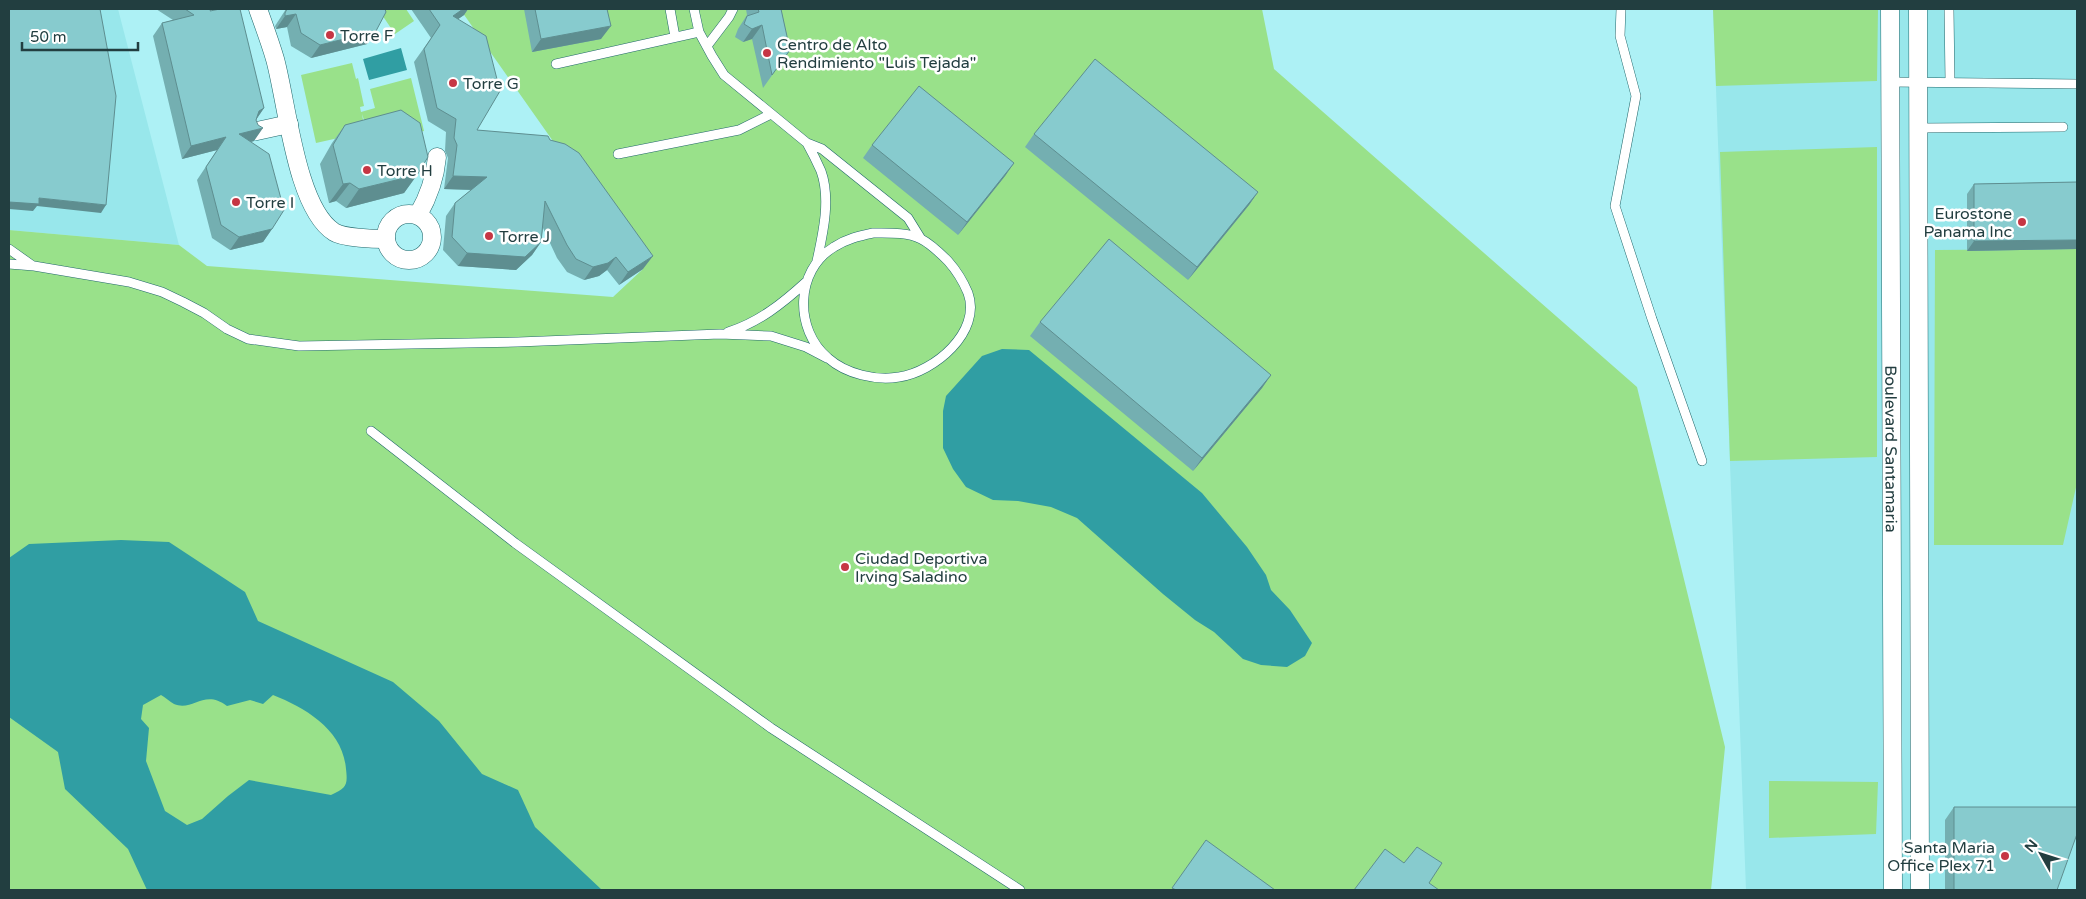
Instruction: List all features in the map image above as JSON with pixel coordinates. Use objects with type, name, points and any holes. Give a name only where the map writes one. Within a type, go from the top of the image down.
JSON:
[{"type":"street","points":[[258,9],[275,60],[299,166],[312,207],[321,222],[335,234],[386,239]]},
{"type":"street","name":"Boulevard Santamaria","points":[[1890,9],[1893,890]]},
{"type":"street","name":"Boulevard Santamaria","points":[[1918,9],[1920,128],[1920,890]]},
{"type":"street","points":[[257,131],[289,124]]},
{"type":"street","points":[[418,215],[439,176],[437,157]]},
{"type":"street","points":[[408,214],[418,215],[429,225],[432,240],[424,254],[415,259],[405,259],[396,256],[389,248],[386,239],[387,230],[392,221],[399,216],[408,214]]},
{"type":"lane","points":[[670,9],[674,37]]},
{"type":"lane","points":[[9,264],[34,266],[129,282],[162,292],[183,302],[204,313],[227,329],[248,339],[299,346],[518,342],[720,334],[771,336],[806,347],[854,372],[884,378],[900,377],[930,367],[949,353],[963,332],[969,312],[968,294],[958,272],[940,253],[921,239],[908,218],[822,149],[807,143],[724,75],[699,32],[694,9]]},
{"type":"lane","points":[[707,46],[729,17],[732,9]]},
{"type":"lane","points":[[1621,9],[1620,36],[1636,96],[1615,206],[1652,320],[1702,461]]},
{"type":"lane","points":[[1949,9],[1950,82]]},
{"type":"lane","points":[[556,64],[699,32]]},
{"type":"lane","points":[[1890,82],[2077,84]]},
{"type":"lane","points":[[618,154],[739,130],[771,114]]},
{"type":"lane","points":[[1920,128],[2063,127]]},
{"type":"lane","points":[[720,334],[738,329],[785,302],[806,282],[817,261],[824,224],[824,186],[821,171],[807,143]]},
{"type":"lane","points":[[817,261],[832,247],[853,238],[873,234],[900,234],[921,239]]},
{"type":"lane","points":[[9,249],[34,266]]},
{"type":"lane","points":[[806,282],[803,302],[806,326],[814,343],[827,358]]},
{"type":"lane","points":[[371,431],[543,563],[770,728],[1020,890]]},
{"type":"shaded area","points":[[9,9],[118,9],[179,245],[9,230]]},
{"type":"shaded area","points":[[1713,9],[2077,9],[2077,890],[1746,890]]},
{"type":"shaded area","points":[[401,48],[407,70],[369,80],[363,59]]},
{"type":"shaded area","points":[[1002,349],[1029,350],[1202,493],[1247,547],[1266,575],[1271,590],[1290,610],[1312,643],[1305,656],[1287,667],[1261,665],[1243,659],[1214,632],[1195,620],[1163,594],[1077,518],[1051,507],[1018,501],[993,500],[966,487],[953,469],[943,448],[943,411],[946,396],[982,356]]},
{"type":"shaded area","points":[[121,540],[169,542],[245,592],[258,621],[393,682],[439,721],[482,774],[518,790],[535,827],[602,890],[147,890],[128,849],[65,789],[58,752],[9,717],[9,558],[29,544]],"holes":[[[161,695],[174,704],[181,706],[212,699],[227,706],[250,700],[263,704],[273,695],[285,700],[321,722],[338,743],[346,769],[347,779],[345,786],[331,795],[249,780],[202,819],[187,825],[165,811],[146,761],[149,728],[141,719],[143,705]]]},
{"type":"green space","points":[[385,9],[406,9],[414,21],[395,34],[380,12]]},
{"type":"green space","name":"Ciudad Deportiva Irving Saladino","points":[[460,9],[1262,9],[1274,69],[1637,387],[1725,747],[1711,890],[9,890],[9,230],[179,245],[207,266],[613,297],[643,269]]},
{"type":"green space","points":[[1713,9],[1878,9],[1877,81],[1716,86]]},
{"type":"green space","points":[[352,63],[356,79],[358,78],[364,106],[360,107],[361,112],[375,108],[370,89],[411,78],[424,131],[406,135],[367,129],[362,114],[365,132],[316,143],[301,75]]},
{"type":"green space","points":[[1877,147],[1877,457],[1730,461],[1720,152]]},
{"type":"green space","points":[[2077,249],[2077,483],[2063,545],[1934,545],[1935,250]]},
{"type":"green space","points":[[1769,781],[1878,782],[1876,834],[1769,838]]},
{"type":"building","points":[[9,9],[100,9],[116,96],[106,205],[39,198],[39,204],[9,202]]},
{"type":"building","points":[[185,9],[211,9],[210,11],[240,9],[264,108],[259,111],[256,120],[258,125],[263,128],[239,134],[269,154],[284,210],[272,229],[239,237],[221,225],[206,167],[226,137],[191,146],[162,23],[194,15]]},
{"type":"building","name":"Torre F","points":[[287,9],[385,9],[386,12],[376,31],[320,45],[301,33],[296,14],[285,16]]},
{"type":"building","points":[[429,9],[463,9],[453,16],[486,36],[500,91],[477,130],[548,136],[550,140],[565,144],[579,153],[653,256],[628,272],[616,257],[608,263],[593,267],[576,259],[545,201],[541,242],[525,257],[467,253],[452,237],[455,203],[487,177],[453,176],[457,145],[454,138],[456,119],[437,108],[424,49],[440,25]]},
{"type":"building","points":[[535,9],[607,9],[611,26],[541,39]]},
{"type":"building","points":[[758,9],[781,9],[790,50],[772,75],[762,25],[752,29],[744,24],[747,16],[759,12]]},
{"type":"building","points":[[1095,59],[1258,192],[1197,267],[1034,134]]},
{"type":"building","points":[[919,86],[1014,163],[967,222],[872,145]]},
{"type":"building","name":"Torre H","points":[[401,110],[420,123],[428,157],[417,175],[359,189],[350,183],[343,184],[333,145],[345,125]]},
{"type":"building","name":"Eurostone Panama Inc","points":[[2077,182],[2077,240],[1974,241],[1974,184]]},
{"type":"building","points":[[1109,239],[1271,375],[1202,458],[1040,322]]},
{"type":"building","name":"Santa Maria Office Plex 71","points":[[1954,807],[2077,807],[2077,834],[2057,890],[1954,890]]},
{"type":"building","points":[[1206,840],[1275,890],[1176,890],[1172,888]]},
{"type":"building","points":[[1417,847],[1442,863],[1429,883],[1439,890],[1354,890],[1385,849],[1404,863]]},
{"type":"place","name":"Torre F","points":[[330,35]]},
{"type":"place","name":"Centro de Alto Rendimiento \"Luis Tejada\"","points":[[767,53]]},
{"type":"place","name":"Torre G","points":[[453,83]]},
{"type":"place","name":"Torre H","points":[[367,170]]},
{"type":"place","name":"Torre I","points":[[236,202]]},
{"type":"place","name":"Eurostone Panama Inc","points":[[2022,222]]},
{"type":"place","name":"Torre J","points":[[489,236]]},
{"type":"place","name":"Ciudad Deportiva Irving Saladino","points":[[845,567]]},
{"type":"place","name":"Santa Maria Office Plex 71","points":[[2005,856]]}]
